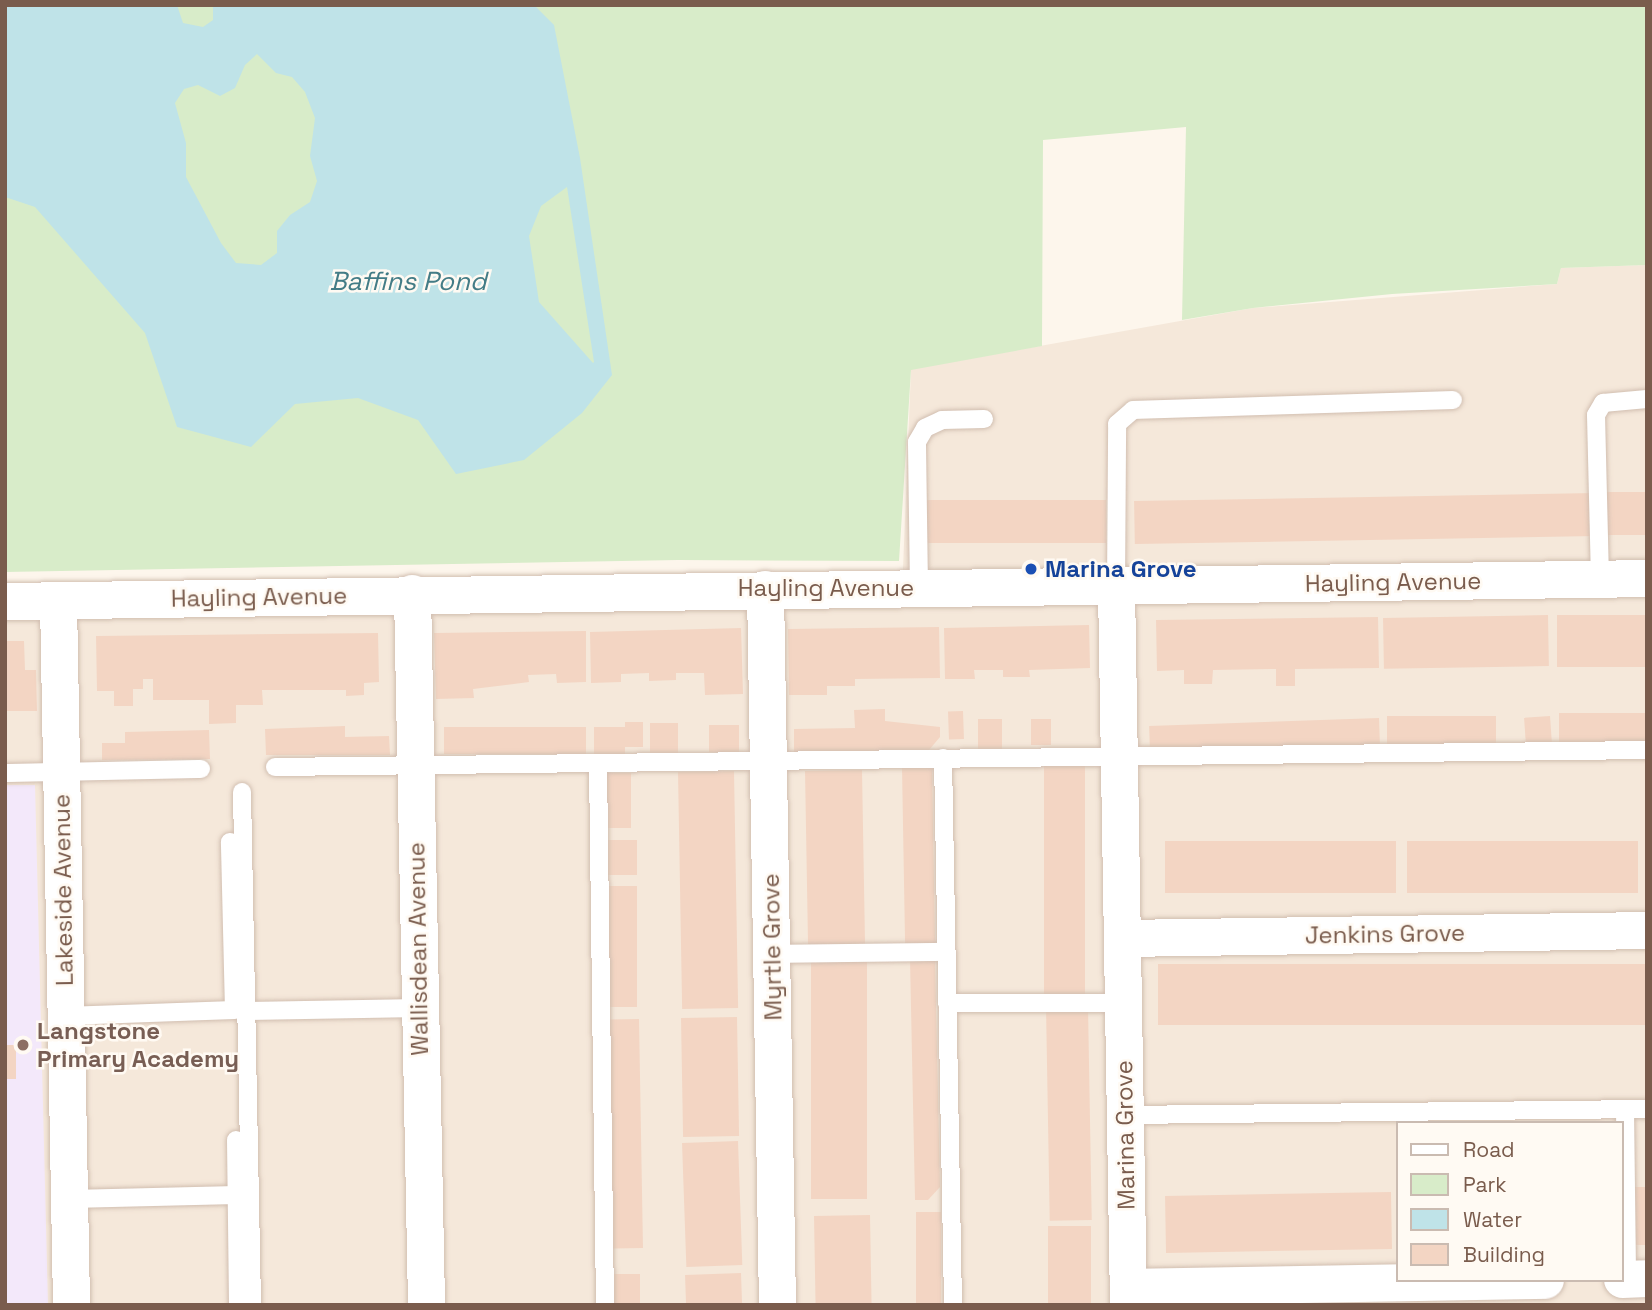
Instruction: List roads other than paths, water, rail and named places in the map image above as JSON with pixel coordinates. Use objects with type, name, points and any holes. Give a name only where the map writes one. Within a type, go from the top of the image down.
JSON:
[{"type":"street","name":"Hayling Avenue","points":[[5,601],[412,593],[1116,587],[1647,578]]},
{"type":"street","name":"Marina Grove","points":[[1116,587],[1128,1296]]},
{"type":"street","name":"Myrtle Grove","points":[[765,589],[777,1305]]},
{"type":"street","name":"Wallisdean Avenue","points":[[412,593],[413,765],[426,1305]]},
{"type":"street","name":"Lakeside Avenue","points":[[58,601],[71,1305]]},
{"type":"street","name":"Jenkins Grove","points":[[1122,939],[1647,930]]},
{"type":"street","points":[[1128,1296],[1493,1282]]},
{"type":"lane","points":[[1600,579],[1597,415],[1603,403],[1647,399]]},
{"type":"lane","points":[[1116,587],[1117,424],[1133,410],[1452,400]]},
{"type":"lane","points":[[919,588],[917,442],[925,428],[943,420],[984,419]]},
{"type":"lane","points":[[275,767],[943,758],[1121,759],[1647,750]]},
{"type":"lane","points":[[943,758],[953,1305]]},
{"type":"lane","points":[[597,763],[605,1305]]},
{"type":"lane","points":[[5,773],[201,769]]},
{"type":"lane","points":[[242,792],[252,1305]]},
{"type":"lane","points":[[65,1016],[234,1010],[230,842]]},
{"type":"lane","points":[[772,954],[945,952]]},
{"type":"lane","points":[[947,1003],[1123,1003]]},
{"type":"lane","points":[[248,1011],[420,1008]]},
{"type":"lane","points":[[1625,1109],[1632,1279]]},
{"type":"lane","points":[[1125,1115],[1647,1109]]},
{"type":"lane","points":[[236,1140],[238,1305]]},
{"type":"lane","points":[[69,1199],[238,1195]]},
{"type":"water","name":"Baffins Pond","points":[[5,5],[177,5],[183,23],[203,27],[213,20],[213,5],[534,5],[554,25],[580,158],[612,375],[582,413],[524,460],[456,474],[418,420],[358,398],[295,404],[251,447],[177,427],[145,333],[35,207],[5,197]],"holes":[[[257,54],[276,73],[292,77],[305,92],[315,118],[310,156],[317,181],[310,202],[290,215],[277,231],[277,253],[261,265],[236,263],[221,243],[186,177],[186,143],[175,103],[184,89],[198,85],[220,96],[235,88],[245,65]],[[567,187],[594,362],[593,363],[539,302],[529,236],[541,206]]]},
{"type":"place","name":"Marina Grove","points":[[1031,569]]},
{"type":"place","name":"Langstone Primary Academy","points":[[23,1045]]}]
